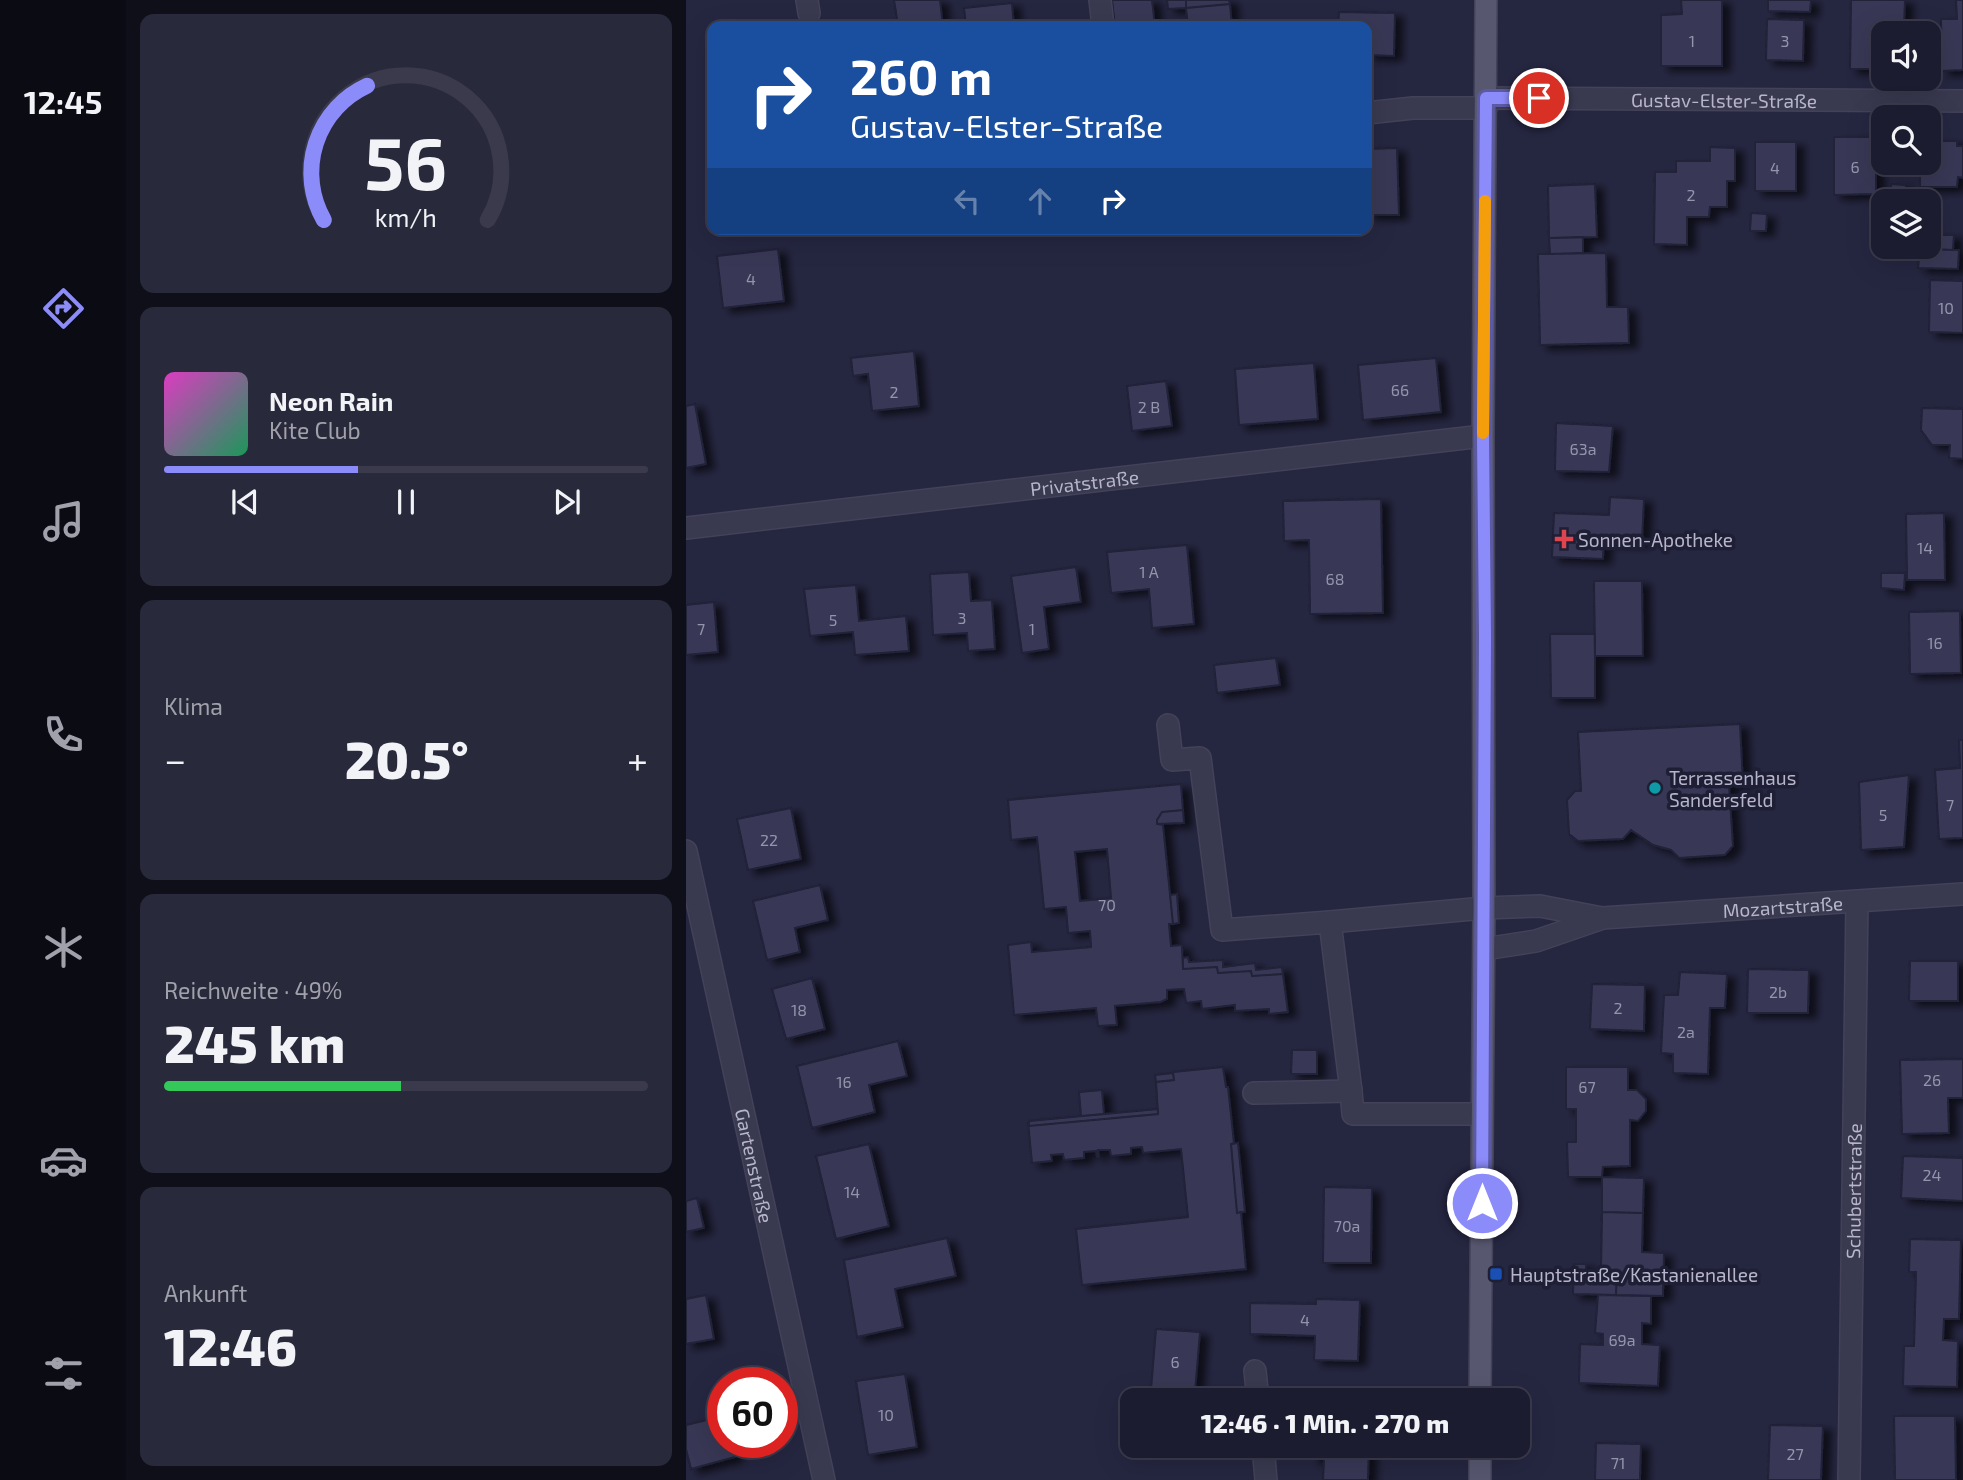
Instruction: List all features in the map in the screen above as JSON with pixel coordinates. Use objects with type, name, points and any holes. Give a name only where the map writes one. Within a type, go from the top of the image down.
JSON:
[{"type":"main road","points":[[1480,1388],[1486,0]]},
{"type":"main road","points":[[1479,1480],[1480,1458]]},
{"type":"street","points":[[1100,0],[1102,21]]},
{"type":"street","name":"Gustav-Elster-Straße","points":[[1372,112],[1486,103],[1963,101]]},
{"type":"street","name":"Privatstraße","points":[[686,528],[1483,436]]},
{"type":"street","name":"Mozartstraße","points":[[1168,724],[1172,760],[1200,758],[1222,930],[1484,908],[1541,906],[1602,918],[1963,894]]},
{"type":"street","name":"Gartenstraße","points":[[686,851],[824,1480]]},
{"type":"street","name":"Schubertstraße","points":[[1849,1480],[1857,902]]},
{"type":"street","name":"Mozartstraße","points":[[1484,949],[1536,941],[1602,918]]},
{"type":"street","points":[[1330,922],[1353,1114],[1482,1114]]},
{"type":"street","points":[[1254,1093],[1351,1091]]},
{"type":"street","points":[[1255,1371],[1257,1388]]},
{"type":"street","points":[[1264,1458],[1266,1480]]},
{"type":"building","points":[[894,0],[940,0],[942,21],[897,21]]},
{"type":"building","points":[[1112,0],[1152,0],[1154,21],[1114,21]]},
{"type":"building","points":[[1167,0],[1186,0],[1186,8],[1168,9]]},
{"type":"building","points":[[1186,0],[1229,0],[1230,4],[1186,8]]},
{"type":"building","points":[[1681,0],[1722,0],[1722,66],[1661,66],[1661,15],[1682,14]]},
{"type":"building","points":[[1768,0],[1811,0],[1810,12],[1768,11]]},
{"type":"building","points":[[1851,0],[1905,0],[1904,21],[1871,21],[1871,69],[1850,69]]},
{"type":"building","points":[[1956,0],[1963,0],[1963,70],[1942,71],[1941,19],[1957,19]]},
{"type":"building","points":[[1012,3],[1014,21],[965,21],[964,8]]},
{"type":"building","points":[[1230,4],[1232,21],[1187,21],[1186,8]]},
{"type":"building","points":[[1339,12],[1395,13],[1394,56],[1372,55],[1372,21],[1338,21]]},
{"type":"building","points":[[1767,19],[1804,20],[1803,61],[1766,60]]},
{"type":"building","points":[[1834,137],[1871,137],[1871,175],[1876,175],[1876,189],[1871,189],[1871,194],[1834,195]]},
{"type":"building","points":[[1941,141],[1957,141],[1957,146],[1963,146],[1963,178],[1958,177],[1957,187],[1920,187],[1920,175],[1941,175]]},
{"type":"building","points":[[1755,142],[1796,142],[1796,191],[1755,191]]},
{"type":"building","points":[[1710,147],[1735,148],[1735,181],[1727,181],[1727,207],[1710,207],[1709,217],[1687,217],[1687,245],[1654,244],[1655,172],[1676,172],[1676,161],[1710,161]]},
{"type":"building","points":[[1397,148],[1399,215],[1372,215],[1372,149]]},
{"type":"building","points":[[1595,184],[1597,237],[1549,238],[1548,186]]},
{"type":"building","points":[[1891,184],[1906,185],[1906,189],[1891,189]]},
{"type":"building","points":[[1751,213],[1767,214],[1766,231],[1750,231]]},
{"type":"building","points":[[1941,235],[1954,235],[1953,250],[1941,249]]},
{"type":"building","points":[[1583,237],[1583,253],[1550,254],[1549,238]]},
{"type":"building","points":[[778,249],[784,301],[723,308],[717,256]]},
{"type":"building","points":[[1941,250],[1959,250],[1958,269],[1918,268],[1919,259],[1941,259]]},
{"type":"building","points":[[1606,253],[1607,307],[1628,307],[1629,343],[1540,345],[1538,254]]},
{"type":"building","points":[[1930,280],[1963,281],[1963,333],[1929,332]]},
{"type":"building","points":[[914,351],[919,406],[872,411],[868,374],[853,376],[851,358]]},
{"type":"building","points":[[1436,358],[1441,412],[1363,420],[1358,365]]},
{"type":"building","points":[[1314,363],[1318,419],[1239,425],[1235,369]]},
{"type":"building","points":[[1166,381],[1172,426],[1132,431],[1127,386]]},
{"type":"building","points":[[695,404],[706,464],[686,468],[686,406]]},
{"type":"building","points":[[1922,408],[1963,409],[1963,459],[1949,458],[1950,445],[1932,445],[1921,430]]},
{"type":"building","points":[[1556,423],[1613,426],[1609,472],[1555,471]]},
{"type":"building","points":[[1610,497],[1644,499],[1642,543],[1604,541],[1603,559],[1552,557],[1554,513],[1609,515]]},
{"type":"building","points":[[1381,499],[1383,613],[1310,614],[1309,540],[1284,541],[1283,501]]},
{"type":"building","points":[[1944,513],[1945,580],[1907,580],[1906,514]]},
{"type":"building","points":[[1187,545],[1194,624],[1152,628],[1149,589],[1111,593],[1107,552]]},
{"type":"building","points":[[1076,567],[1081,602],[1044,607],[1049,649],[1022,653],[1011,576]]},
{"type":"building","points":[[969,572],[971,601],[992,600],[995,649],[968,651],[967,633],[933,635],[930,574]]},
{"type":"building","points":[[1881,573],[1905,573],[1904,590],[1881,588]]},
{"type":"building","points":[[1594,581],[1642,581],[1643,656],[1595,656]]},
{"type":"building","points":[[856,585],[859,621],[906,616],[909,651],[855,655],[853,632],[810,636],[804,589]]},
{"type":"building","points":[[714,602],[718,652],[686,655],[686,605]]},
{"type":"building","points":[[1960,611],[1961,673],[1910,674],[1909,612]]},
{"type":"building","points":[[1550,634],[1595,634],[1595,698],[1551,698]]},
{"type":"building","points":[[1276,658],[1280,685],[1217,693],[1214,665]]},
{"type":"building","name":"Terrassenhaus Sandersfeld","points":[[1740,724],[1743,784],[1729,785],[1733,846],[1725,855],[1679,858],[1671,850],[1653,845],[1631,830],[1623,839],[1578,841],[1569,834],[1567,800],[1575,791],[1581,791],[1578,732]]},
{"type":"building","points":[[1959,740],[1963,740],[1963,838],[1939,839],[1935,770],[1960,768]]},
{"type":"building","points":[[1909,775],[1904,847],[1861,850],[1859,782]]},
{"type":"building","points":[[1181,784],[1183,810],[1162,812],[1157,820],[1157,824],[1163,825],[1173,924],[1169,924],[1171,946],[1182,945],[1183,969],[1217,967],[1218,973],[1251,971],[1252,976],[1283,974],[1288,1012],[1269,1014],[1269,1009],[1235,1011],[1235,1005],[1202,1009],[1201,1001],[1186,1003],[1184,989],[1167,990],[1167,999],[1161,1002],[1115,1006],[1117,1025],[1098,1026],[1096,1008],[1014,1015],[1008,945],[1031,942],[1032,952],[1091,947],[1090,931],[1068,933],[1066,907],[1044,909],[1037,837],[1011,840],[1008,800]],"holes":[[[1107,849],[1111,898],[1080,901],[1075,852]]]},
{"type":"building","points":[[791,808],[801,859],[748,870],[737,819]]},
{"type":"building","points":[[1183,810],[1184,823],[1157,824],[1162,812]]},
{"type":"building","points":[[820,885],[828,920],[795,928],[800,952],[767,960],[753,901]]},
{"type":"building","points":[[1177,894],[1179,923],[1173,924],[1170,895]]},
{"type":"building","points":[[1188,957],[1189,962],[1223,960],[1223,967],[1255,963],[1256,970],[1282,967],[1283,974],[1252,976],[1251,971],[1218,973],[1217,967],[1183,969],[1183,958]]},
{"type":"building","points":[[1910,961],[1958,961],[1958,1001],[1909,1001]]},
{"type":"building","points":[[1748,969],[1809,970],[1808,1013],[1747,1013]]},
{"type":"building","points":[[1680,972],[1727,974],[1725,1008],[1710,1008],[1708,1074],[1673,1073],[1673,1054],[1661,1053],[1664,995],[1678,995]]},
{"type":"building","points":[[812,978],[825,1029],[786,1039],[772,989]]},
{"type":"building","points":[[1592,984],[1645,985],[1644,1031],[1590,1029]]},
{"type":"building","points":[[898,1041],[907,1076],[869,1085],[875,1112],[812,1128],[797,1066]]},
{"type":"building","points":[[1292,1050],[1317,1050],[1317,1074],[1291,1074]]},
{"type":"building","points":[[1963,1059],[1963,1098],[1948,1098],[1949,1133],[1902,1134],[1900,1060]]},
{"type":"building","points":[[1223,1067],[1228,1087],[1237,1213],[1241,1212],[1246,1269],[1082,1285],[1076,1229],[1188,1217],[1181,1149],[1143,1153],[1142,1147],[1131,1148],[1131,1154],[1111,1156],[1110,1150],[1098,1150],[1099,1157],[1096,1151],[1084,1152],[1084,1158],[1064,1160],[1063,1154],[1051,1155],[1052,1161],[1032,1163],[1028,1122],[1029,1126],[1158,1114],[1156,1082],[1174,1080],[1173,1072]]},
{"type":"building","points":[[1566,1067],[1628,1067],[1628,1090],[1637,1090],[1646,1099],[1646,1111],[1638,1121],[1630,1120],[1630,1166],[1603,1167],[1602,1177],[1568,1177],[1567,1142],[1576,1142],[1576,1109],[1566,1109]]},
{"type":"building","points":[[1173,1073],[1174,1080],[1156,1082],[1155,1075]]},
{"type":"building","points":[[1102,1090],[1104,1114],[1081,1116],[1079,1092]]},
{"type":"building","points":[[1158,1109],[1158,1114],[1029,1126],[1029,1121]]},
{"type":"building","points":[[1238,1143],[1245,1212],[1237,1213],[1231,1144]]},
{"type":"building","points":[[869,1144],[889,1226],[836,1239],[816,1156]]},
{"type":"building","points":[[1903,1156],[1963,1158],[1963,1201],[1901,1198]]},
{"type":"building","points":[[1602,1177],[1644,1178],[1643,1213],[1602,1212]]},
{"type":"building","points":[[1324,1187],[1372,1188],[1371,1263],[1323,1263]]},
{"type":"building","points":[[697,1198],[704,1228],[686,1232],[686,1201]]},
{"type":"building","points":[[1602,1212],[1643,1213],[1642,1252],[1664,1253],[1663,1296],[1616,1295],[1617,1271],[1601,1270]]},
{"type":"building","points":[[947,1238],[956,1276],[895,1289],[903,1327],[857,1337],[844,1260]]},
{"type":"building","points":[[1910,1239],[1961,1240],[1959,1319],[1944,1319],[1943,1340],[1958,1341],[1957,1387],[1903,1386],[1904,1346],[1914,1346],[1916,1272],[1909,1272]]},
{"type":"building","points":[[1574,1264],[1586,1264],[1586,1270],[1617,1271],[1616,1295],[1573,1294]]},
{"type":"building","points":[[706,1295],[714,1339],[686,1344],[686,1299]]},
{"type":"building","points":[[1598,1295],[1651,1296],[1651,1324],[1642,1323],[1642,1344],[1660,1345],[1658,1386],[1579,1383],[1580,1344],[1603,1345],[1603,1334],[1595,1333]]},
{"type":"building","points":[[1316,1299],[1360,1300],[1358,1361],[1314,1360],[1315,1336],[1250,1334],[1250,1303],[1316,1304]]},
{"type":"building","points":[[1156,1329],[1200,1332],[1195,1388],[1151,1388]]},
{"type":"building","points":[[905,1374],[917,1447],[868,1455],[856,1381]]},
{"type":"building","points":[[1894,1416],[1955,1416],[1956,1480],[1895,1480]]},
{"type":"building","points":[[707,1420],[707,1458],[731,1458],[691,1469],[686,1449],[686,1425]]},
{"type":"building","points":[[1770,1425],[1823,1426],[1821,1480],[1768,1480]]},
{"type":"building","points":[[1596,1443],[1641,1444],[1640,1480],[1595,1480]]},
{"type":"building","points":[[1369,1458],[1368,1480],[1323,1480],[1324,1459],[1312,1459]]},
{"type":"slow traffic","points":[[1483,433],[1485,201]]},
{"type":"place","name":"Sonnen-Apotheke","points":[[1564,539]]},
{"type":"place","name":"Terrassenhaus Sandersfeld","points":[[1655,788]]},
{"type":"place","name":"Hauptstraße/Kastanienallee","points":[[1496,1274]]},
{"type":"route","points":[[1482,1203],[1486,98],[1539,98]]}]
